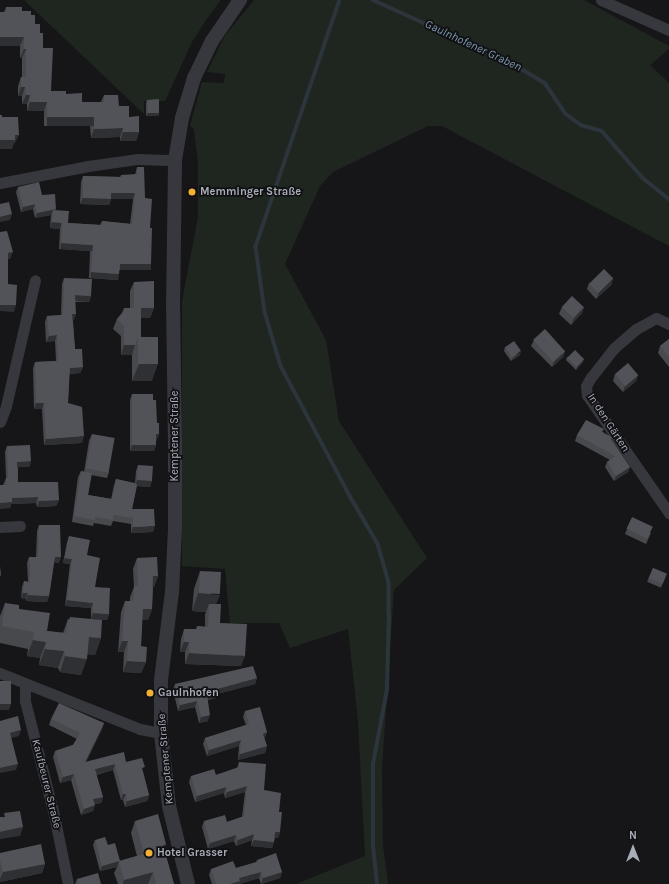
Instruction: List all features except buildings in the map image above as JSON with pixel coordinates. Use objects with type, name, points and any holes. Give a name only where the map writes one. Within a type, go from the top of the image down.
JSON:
[{"type":"street","name":"Kemptener Straße","points":[[188,884],[170,806],[161,733],[162,680],[172,592],[175,517],[173,308],[175,160],[182,118],[194,78],[212,41],[240,0]]},
{"type":"street","points":[[605,1],[669,30]]},
{"type":"street","points":[[0,183],[88,166],[130,160],[175,160]]},
{"type":"street","points":[[0,422],[6,406],[35,280]]},
{"type":"street","name":"In den Gärten","points":[[669,324],[656,318],[636,329],[614,348],[590,377],[586,386],[587,395],[669,513]]},
{"type":"street","points":[[0,527],[20,526]]},
{"type":"street","points":[[0,673],[140,729],[161,733]]},
{"type":"street","name":"Kaufbeurer Straße","points":[[26,684],[26,701],[54,815],[68,884]]},
{"type":"shaded area","points":[[24,0],[221,0],[192,42],[165,101],[144,101],[144,114]]},
{"type":"shaded area","points":[[254,0],[584,0],[669,46],[669,49],[650,65],[669,83],[669,246],[442,126],[428,126],[333,172],[320,186],[285,264],[326,340],[339,421],[427,558],[394,590],[382,769],[383,845],[388,884],[296,884],[365,856],[358,721],[348,629],[290,648],[279,623],[230,623],[225,569],[182,566],[182,301],[198,217],[198,162],[194,129],[190,126],[202,82],[224,83],[225,74],[207,72],[224,37]]},
{"type":"waterway","points":[[340,0],[256,247],[265,312],[281,366],[350,496],[378,544],[389,582],[389,615]]},
{"type":"waterway","name":"Gaulnhofener Graben","points":[[373,0],[508,61],[545,83],[566,114],[581,125],[602,131],[643,178],[669,199]]},
{"type":"waterway","points":[[377,884],[373,845],[373,764],[387,690],[389,615]]},
{"type":"place","name":"Memminger Straße","points":[[192,192]]},
{"type":"place","name":"Gaulnhofen","points":[[150,693]]},
{"type":"place","name":"Hotel Grasser","points":[[149,853]]}]
